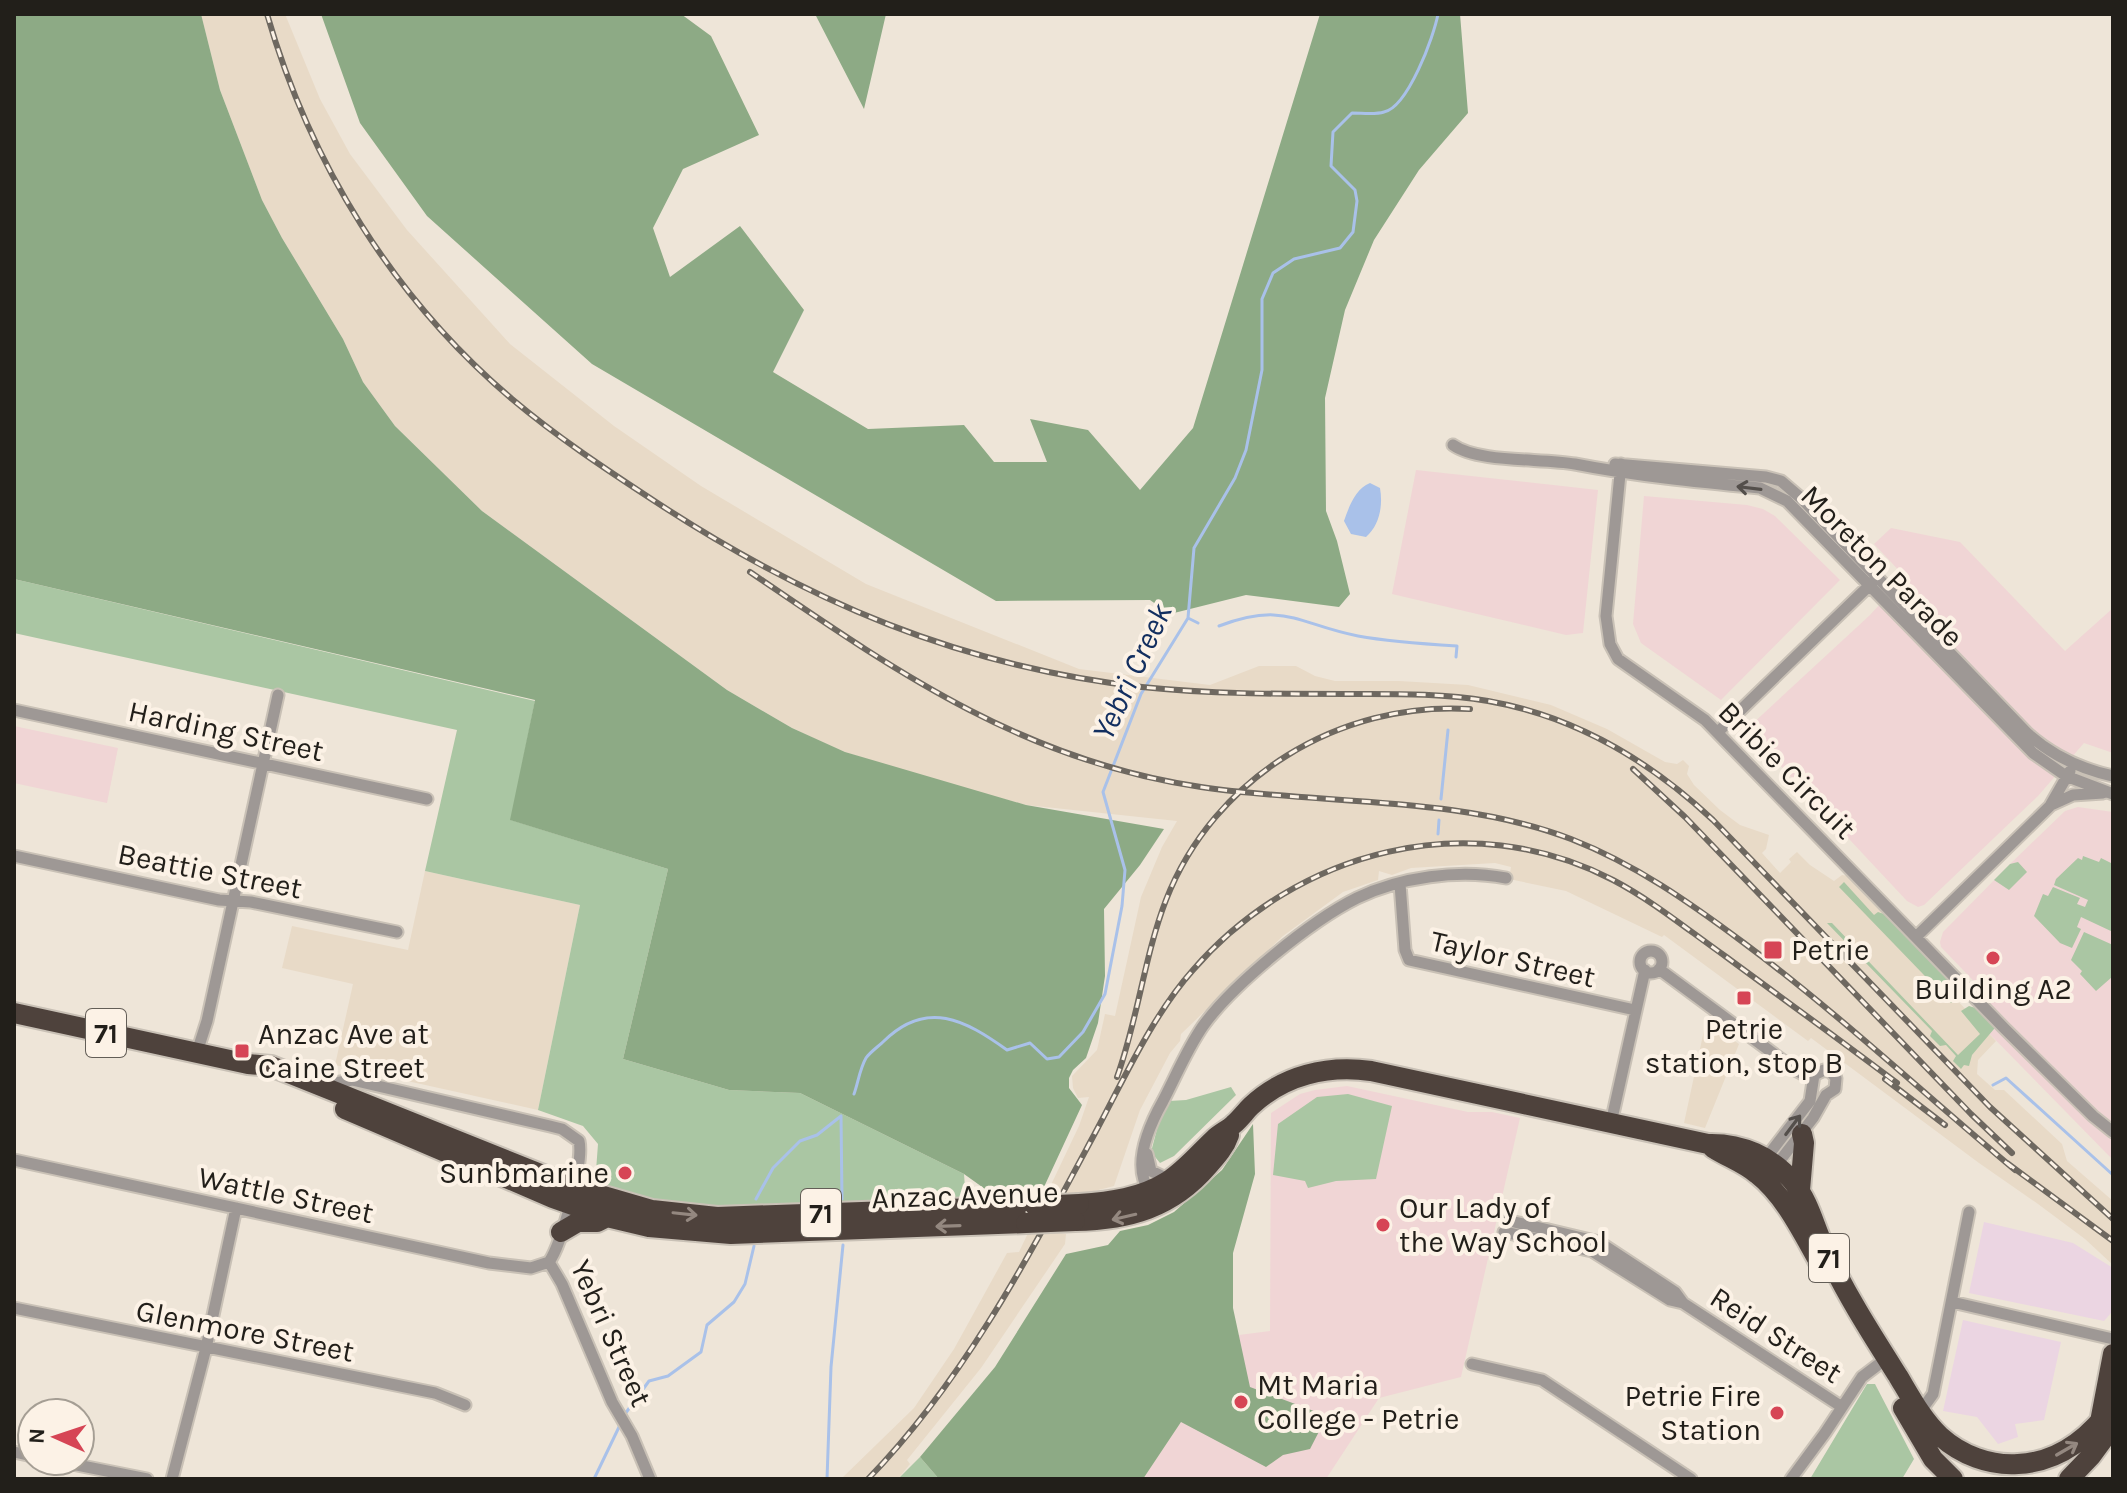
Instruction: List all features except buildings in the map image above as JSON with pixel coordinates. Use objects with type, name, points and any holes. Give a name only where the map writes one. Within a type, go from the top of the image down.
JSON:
[{"type":"highway","name":"Anzac Avenue","points":[[14,1013],[248,1064],[271,1066],[571,1195],[607,1217],[659,1229],[731,1234],[1030,1214]]},
{"type":"highway","name":"Anzac Avenue","points":[[248,1064],[267,1076],[571,1195],[652,1210],[717,1217],[1077,1213],[1119,1219],[1143,1212],[1170,1190],[1217,1135],[1232,1127],[1251,1106],[1280,1085],[1315,1072],[1354,1069],[1708,1144],[1765,1169],[1800,1190],[1810,1207],[1830,1260],[1933,1459],[1953,1479]]},
{"type":"highway","points":[[1800,1190],[1802,1134]]},
{"type":"highway","name":"Anzac Avenue","points":[[1765,1169],[1882,1361],[1939,1435],[1955,1448],[1974,1457],[2025,1471]]},
{"type":"highway","name":"Anzac Avenue","points":[[1077,1213],[1148,1191],[1170,1190]]},
{"type":"highway","points":[[561,1232],[578,1222],[597,1222],[607,1217]]},
{"type":"highway","points":[[2107,1424],[2113,1354]]},
{"type":"highway","points":[[2069,1479],[2091,1456],[2113,1405]]},
{"type":"highway","points":[[2025,1471],[2067,1450],[2107,1424]]},
{"type":"street","name":"Moreton Parade","points":[[1453,445],[1478,454],[1621,469],[1760,488],[1774,493],[1787,501],[1873,582],[2028,734],[2050,752],[2077,766],[2113,776]]},
{"type":"street","name":"Bribie Circuit","points":[[1621,469],[1606,616],[1610,644],[1618,659],[1676,697],[1718,732],[2015,1039],[2113,1132]]},
{"type":"street","name":"Moreton Parade","points":[[1873,582],[2022,743],[2066,776],[2110,793]]},
{"type":"street","points":[[1718,732],[1873,582]]},
{"type":"street","points":[[197,1052],[207,1021],[278,695]]},
{"type":"street","name":"Harding Street","points":[[14,710],[427,799]]},
{"type":"street","points":[[1916,937],[2051,805],[2066,776],[2077,766]]},
{"type":"street","points":[[2051,805],[2073,795],[2110,793]]},
{"type":"street","name":"Beattie Street","points":[[14,856],[397,932]]},
{"type":"street","points":[[1148,1191],[1142,1158],[1151,1124],[1192,1045],[1219,1008],[1276,955],[1321,920],[1360,897],[1419,878],[1469,875],[1506,878]]},
{"type":"street","name":"Taylor Street","points":[[1400,884],[1405,950],[1409,960],[1635,1010]]},
{"type":"street","points":[[1648,951],[1655,951],[1662,963],[1659,969],[1654,972],[1645,970],[1641,958],[1648,951]]},
{"type":"street","points":[[1659,969],[1813,1083],[1818,1093],[1826,1095]]},
{"type":"street","points":[[1611,1123],[1645,970]]},
{"type":"street","points":[[1824,1070],[1834,1075],[1836,1086],[1826,1095],[1802,1134],[1765,1169],[1806,1107],[1817,1072],[1824,1070]]},
{"type":"street","name":"Yebri Street","points":[[323,1086],[352,1080],[420,1100],[550,1126],[579,1141],[581,1162],[549,1262],[562,1284],[612,1402],[632,1436],[650,1479]]},
{"type":"street","points":[[1146,1146],[1151,1171],[1170,1190]]},
{"type":"street","name":"Wattle Street","points":[[14,1160],[489,1263],[531,1268],[549,1262]]},
{"type":"street","points":[[172,1479],[206,1348],[236,1208]]},
{"type":"street","points":[[1920,1412],[1933,1394],[1969,1212]]},
{"type":"street","name":"Reid Street","points":[[1505,1226],[1592,1251],[1670,1300],[1683,1303],[1842,1407]]},
{"type":"street","points":[[1952,1302],[2113,1339]]},
{"type":"street","name":"Glenmore Street","points":[[14,1308],[435,1393],[465,1405]]},
{"type":"street","points":[[1791,1479],[1862,1377],[1882,1361]]},
{"type":"street","points":[[1472,1364],[1542,1380],[1691,1479]]},
{"type":"street","points":[[96,1469],[147,1479]]},
{"type":"shaded area","points":[[201,14],[285,14],[320,99],[350,154],[407,230],[510,344],[614,426],[701,486],[866,584],[1079,669],[1210,685],[1259,666],[1296,666],[1315,676],[1335,681],[1468,685],[1551,705],[1607,729],[1665,762],[1677,764],[1683,760],[1689,766],[1687,774],[1694,785],[1720,810],[1740,825],[1769,835],[1762,853],[1780,873],[1797,852],[1834,881],[1842,875],[1849,876],[1890,919],[1885,925],[1996,1041],[1978,1060],[1977,1074],[1995,1090],[2004,1090],[2062,1144],[2067,1161],[2113,1201],[2113,1265],[2085,1239],[2038,1204],[1664,935],[1662,937],[1566,891],[1509,879],[1511,867],[1495,863],[1411,868],[1392,875],[1379,871],[1378,880],[1343,892],[1283,936],[1181,1034],[1180,1041],[1170,1053],[1140,1110],[1114,1186],[1079,1195],[1058,1233],[1066,1234],[1065,1244],[981,1368],[907,1460],[910,1464],[898,1479],[841,1479],[914,1408],[954,1349],[1007,1253],[1019,1252],[1079,1126],[1089,1097],[1078,1098],[1072,1076],[1097,1050],[1105,1014],[1115,1016],[1141,897],[1162,847],[1177,821],[1026,805],[929,779],[822,742],[727,690],[482,511],[395,426],[363,382],[343,339],[262,200],[220,90]]},
{"type":"shaded area","points":[[1416,470],[1598,490],[1583,633],[1566,635],[1392,594]]},
{"type":"shaded area","points":[[1644,496],[1763,509],[1775,516],[1840,580],[1721,700],[1641,643],[1633,624]]},
{"type":"shaded area","points":[[1891,528],[1960,542],[2065,651],[2113,608],[2113,753],[2084,743],[2038,796],[1924,905],[1918,907],[1907,901],[1749,732],[1750,726],[1870,615],[1905,577],[1874,544]]},
{"type":"shaded area","points":[[14,726],[118,748],[107,803],[14,783]]},
{"type":"shaded area","points":[[2078,807],[2113,812],[2113,1160],[1972,1016],[1989,997],[1941,947],[1940,942],[1943,932],[2010,864],[2065,811]]},
{"type":"shaded area","points":[[425,871],[580,905],[538,1110],[335,1065],[353,984],[282,968],[292,926],[408,950]]},
{"type":"shaded area","points":[[1706,1021],[1739,1044],[1705,1128],[1684,1123]]},
{"type":"shaded area","name":"Our Lady of the Way School","points":[[1347,1086],[1468,1112],[1492,1112],[1520,1118],[1461,1377],[1379,1398],[1326,1479],[1143,1479],[1239,1335],[1270,1331],[1271,1113],[1300,1094]]},
{"type":"shaded area","points":[[1984,1222],[2073,1243],[2113,1268],[2111,1313],[2104,1321],[1969,1293]]},
{"type":"shaded area","points":[[1963,1320],[2061,1342],[2044,1420],[2015,1424],[2018,1437],[1998,1444],[1977,1417],[1943,1411]]},
{"type":"green space","points":[[14,14],[201,14],[220,90],[262,200],[343,339],[363,382],[395,426],[482,511],[727,690],[792,728],[845,752],[1026,805],[1164,829],[1104,909],[1105,976],[1098,1023],[1086,1058],[1069,1078],[1069,1088],[1082,1105],[1044,1187],[985,1189],[964,1174],[800,1093],[729,1090],[623,1059],[668,869],[510,820],[535,700],[14,579]]},
{"type":"green space","points":[[321,14],[681,14],[711,36],[759,135],[683,169],[653,228],[670,277],[740,226],[804,310],[773,372],[868,429],[964,425],[994,462],[1047,462],[1030,419],[1088,430],[1140,490],[1193,428],[1320,14],[1460,14],[1468,113],[1419,170],[1374,240],[1345,310],[1325,398],[1326,511],[1350,594],[1339,607],[1246,595],[1170,614],[1150,600],[996,601],[592,364],[427,216],[360,123]]},
{"type":"green space","points":[[815,14],[886,14],[864,109]]},
{"type":"green space","points":[[14,579],[535,701],[511,820],[668,869],[623,1059],[729,1090],[800,1093],[964,1174],[966,1202],[696,1209],[635,1197],[595,1184],[598,1144],[583,1126],[538,1110],[580,905],[425,871],[457,730],[14,633]]},
{"type":"green space","points":[[2083,856],[2099,862],[2101,858],[2113,864],[2113,932],[2081,917],[2077,927],[2081,929],[2072,948],[2060,943],[2034,916],[2043,894],[2048,896],[2053,887],[2080,898],[2077,904],[2085,907],[2088,900],[2054,885],[2056,879]]},
{"type":"green space","points":[[2018,862],[2027,872],[2009,890],[1994,880],[2010,864]]},
{"type":"green space","points":[[1844,882],[1874,915],[1878,912],[1887,915],[1958,988],[1958,996],[1951,1003],[1839,887]]},
{"type":"green space","points":[[1827,923],[1832,923],[1958,1055],[1980,1034],[1961,1011],[1969,1006],[1979,1009],[1995,1026],[1972,1055],[1969,1066],[1964,1065],[1961,1069],[1953,1061],[1956,1056],[1946,1045],[1940,1046],[1930,1036],[1932,1031]]},
{"type":"green space","points":[[2084,932],[2113,945],[2112,977],[2096,991],[2071,960]]},
{"type":"green space","points":[[1231,1087],[1236,1095],[1174,1156],[1160,1163],[1151,1152],[1161,1114],[1169,1101],[1186,1100]]},
{"type":"green space","points":[[1348,1094],[1392,1106],[1376,1179],[1336,1181],[1308,1188],[1305,1181],[1273,1175],[1278,1124],[1317,1097]]},
{"type":"green space","points":[[1253,1124],[1255,1174],[1233,1253],[1233,1308],[1250,1387],[1327,1416],[1310,1449],[1283,1455],[1266,1467],[1181,1422],[1143,1479],[939,1479],[920,1457],[995,1367],[1066,1254],[1108,1245],[1120,1231],[1148,1225],[1174,1212],[1222,1170]]},
{"type":"green space","points":[[1867,1384],[1875,1384],[1914,1459],[1902,1479],[1810,1479]]},
{"type":"green space","points":[[920,1457],[939,1479],[898,1479]]},
{"type":"water","points":[[1370,483],[1380,488],[1381,508],[1377,521],[1366,537],[1351,534],[1344,521],[1350,504],[1356,494]]},
{"type":"waterway","name":"Yebri Creek","points":[[854,1094],[868,1056],[900,1028],[915,1020],[946,1018],[976,1030],[1007,1050],[1030,1043],[1047,1059],[1059,1057],[1083,1032],[1105,994],[1122,906],[1125,870],[1103,792],[1141,694],[1188,618],[1194,548],[1235,478],[1246,450],[1262,370],[1262,299],[1273,273],[1294,259],[1340,248],[1353,232],[1357,201],[1355,190],[1331,166],[1333,132],[1352,113],[1384,112],[1402,98],[1425,53],[1438,14]]},
{"type":"waterway","points":[[1219,626],[1260,615],[1276,615],[1358,636],[1457,646],[1456,657]]},
{"type":"waterway","points":[[1188,618],[1198,623]]},
{"type":"waterway","points":[[1441,799],[1448,730]]},
{"type":"waterway","points":[[1438,834],[1439,820]]},
{"type":"waterway","points":[[1993,1085],[2006,1078],[2113,1175]]},
{"type":"waterway","points":[[841,1116],[842,1199]]},
{"type":"waterway","name":"Yebri Creek","points":[[756,1199],[773,1168],[800,1141],[817,1135],[841,1116]]},
{"type":"waterway","points":[[827,1479],[831,1367],[843,1245]]},
{"type":"waterway","name":"Yebri Creek","points":[[625,1414],[649,1381],[668,1376],[701,1352],[707,1325],[734,1302],[745,1284],[754,1246]]},
{"type":"waterway","name":"Yebri Creek","points":[[594,1479],[620,1425]]},
{"type":"railway","points":[[267,14],[285,69],[332,175],[394,272],[469,360],[512,399],[564,440],[656,502],[713,538],[829,599],[948,646],[1010,663],[1075,677],[1168,689],[1244,693],[1417,694],[1470,698],[1551,718],[1609,744],[1637,760],[1713,820],[1990,1107],[2113,1219]]},
{"type":"railway","points":[[750,572],[909,676],[1018,733],[1076,756],[1136,774],[1201,787],[1388,803],[1482,815],[1527,825],[1595,849],[1661,885],[1744,943],[1847,1026],[2015,1170]]},
{"type":"railway","points":[[1117,1077],[1166,900],[1188,856],[1215,817],[1249,783],[1287,755],[1329,733],[1374,718],[1422,710],[1470,709]]},
{"type":"railway","points":[[1633,769],[1685,817],[2012,1153]]},
{"type":"railway","points":[[868,1479],[935,1400],[993,1315],[1045,1226],[1139,1050],[1178,988],[1235,929],[1282,895],[1334,869],[1388,852],[1444,844],[1501,846],[1558,857],[1613,880],[1656,906],[1897,1083]]},
{"type":"railway","points":[[1885,1079],[1945,1125]]},
{"type":"railway","points":[[2007,1163],[2113,1241]]},
{"type":"place","name":"Petrie","points":[[1773,950]]},
{"type":"place","name":"Building A2","points":[[1993,958]]},
{"type":"place","name":"Petrie station, stop B","points":[[1744,998]]},
{"type":"place","name":"Anzac Ave at Caine Street","points":[[242,1051]]},
{"type":"place","name":"Sunbmarine","points":[[625,1173]]},
{"type":"place","name":"Our Lady of the Way School","points":[[1383,1225]]},
{"type":"place","name":"Mt Maria College - Petrie","points":[[1241,1402]]},
{"type":"place","name":"Petrie Fire Station","points":[[1777,1413]]}]
